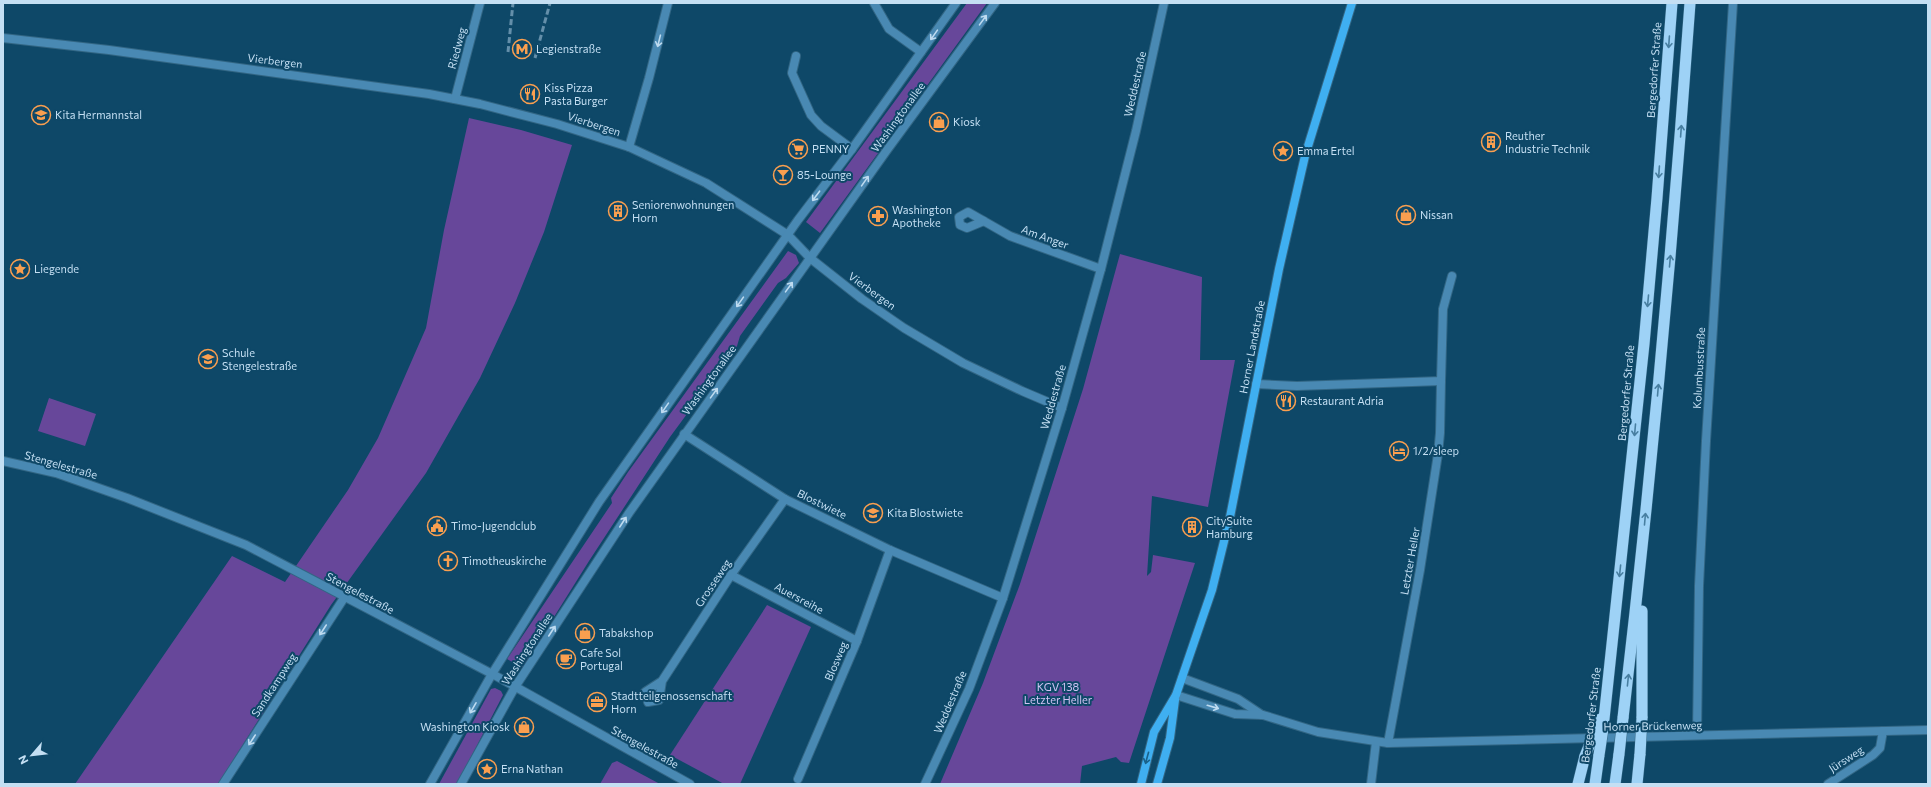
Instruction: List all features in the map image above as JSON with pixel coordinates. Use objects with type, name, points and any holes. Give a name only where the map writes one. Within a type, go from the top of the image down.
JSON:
[{"type":"highway","name":"Bergedorfer Straße","points":[[1595,784],[1602,719],[1606,706],[1644,336],[1672,3]]},
{"type":"highway","points":[[1615,784],[1642,558],[1676,202],[1690,3]]},
{"type":"highway","points":[[1637,784],[1642,718],[1642,558]]},
{"type":"highway","points":[[1578,784],[1585,756],[1602,719]]},
{"type":"main road","name":"Horner Landstraße","points":[[1141,784],[1154,732],[1176,695],[1204,618],[1218,568],[1279,268],[1305,156],[1352,3]]},
{"type":"main road","name":"Horner Landstraße","points":[[1157,784],[1170,738],[1176,695]]},
{"type":"street","name":"Riedweg","points":[[455,99],[480,3]]},
{"type":"street","points":[[629,147],[649,78],[668,3]]},
{"type":"street","points":[[874,3],[889,29],[921,52]]},
{"type":"street","name":"Washingtonallee","points":[[430,784],[492,674],[599,502],[788,235],[852,149],[956,3]]},
{"type":"street","name":"Washingtonallee","points":[[461,784],[515,687],[629,513],[810,258],[995,3]]},
{"type":"street","name":"Weddestraße","points":[[925,784],[969,689],[1003,598],[1062,408],[1101,269],[1136,131],[1164,3]]},
{"type":"street","name":"Kolumbusstraße","points":[[1697,735],[1699,586],[1705,456],[1732,3]]},
{"type":"street","name":"Vierbergen","points":[[3,38],[109,50],[330,79],[455,99],[556,124],[629,147],[706,182],[788,235],[810,258],[862,299],[945,353],[1022,391],[1062,408]]},
{"type":"street","points":[[796,56],[792,73],[811,115],[821,126],[852,149]]},
{"type":"street","name":"Am Anger","points":[[984,221],[1010,236],[1029,244],[1101,269]]},
{"type":"street","name":"Letzter Heller","points":[[1388,743],[1420,570],[1435,470],[1440,433],[1443,309],[1452,276]]},
{"type":"street","points":[[1256,384],[1296,386],[1441,380]]},
{"type":"street","name":"Blostwiete","points":[[684,434],[785,498],[890,550],[1003,598]]},
{"type":"street","name":"Stengelestraße","points":[[3,461],[56,473],[136,501],[246,545],[344,598],[492,674],[690,784]]},
{"type":"street","name":"Grosseweg","points":[[662,681],[731,575],[785,498]]},
{"type":"street","name":"Blosweg","points":[[798,779],[856,640],[890,550]]},
{"type":"street","name":"Auersreihe","points":[[731,575],[856,640]]},
{"type":"street","name":"Sandkampweg","points":[[223,784],[344,598]]},
{"type":"street","name":"Horner Brückenweg","points":[[1182,678],[1238,699],[1263,715]]},
{"type":"street","name":"Horner Brückenweg","points":[[1176,695],[1235,714],[1263,715],[1318,732],[1388,743],[1928,730]]},
{"type":"street","name":"Jürsweg","points":[[1828,784],[1873,755],[1880,748],[1883,731]]},
{"type":"street","points":[[1371,784],[1376,742]]},
{"type":"green space","points":[[967,3],[987,3],[820,233],[806,222]]},
{"type":"green space","points":[[469,118],[521,130],[572,145],[544,232],[515,303],[480,378],[426,473],[331,605],[218,784],[75,784],[232,556],[285,582],[348,490],[378,438],[426,328],[444,230]]},
{"type":"green space","points":[[788,251],[796,255],[799,263],[786,278],[778,283],[740,336],[737,346],[670,437],[589,561],[522,668],[507,659],[612,503],[611,498],[628,472]]},
{"type":"green space","name":"KGV 138 Letzter Heller","points":[[1120,254],[1202,277],[1200,360],[1235,360],[1208,507],[1152,496],[1147,576],[1151,572],[1153,555],[1195,563],[1129,763],[1121,762],[1116,757],[1082,766],[1080,784],[940,784],[983,683],[1020,584],[1083,389]]},
{"type":"green space","points":[[49,398],[96,414],[85,446],[38,431]]},
{"type":"green space","points":[[767,605],[811,627],[740,784],[724,784],[670,755]]},
{"type":"green space","points":[[495,688],[501,691],[503,695],[457,784],[439,784],[491,689]]},
{"type":"green space","points":[[617,761],[660,784],[600,784],[612,763]]},
{"type":"railway","points":[[508,52],[513,3]]},
{"type":"railway","points":[[535,58],[550,3]]},
{"type":"place","name":"Legienstraße","points":[[522,49]]},
{"type":"place","name":"Kiss Pizza Pasta Burger","points":[[530,94]]},
{"type":"place","name":"Kita Hermannstal","points":[[41,115]]},
{"type":"place","name":"Kiosk","points":[[939,122]]},
{"type":"place","name":"Reuther Industrie Technik","points":[[1491,142]]},
{"type":"place","name":"PENNY","points":[[798,149]]},
{"type":"place","name":"Emma Ertel","points":[[1283,151]]},
{"type":"place","name":"85-Lounge","points":[[783,175]]},
{"type":"place","name":"Seniorenwohnungen Horn","points":[[618,211]]},
{"type":"place","name":"Nissan","points":[[1406,215]]},
{"type":"place","name":"Washington Apotheke","points":[[878,216]]},
{"type":"place","name":"Liegende","points":[[20,269]]},
{"type":"place","name":"Schule Stengelestraße","points":[[208,359]]},
{"type":"place","name":"Restaurant Adria","points":[[1286,401]]},
{"type":"place","name":"1/2/sleep","points":[[1399,451]]},
{"type":"place","name":"Kita Blostwiete","points":[[873,513]]},
{"type":"place","name":"Timo-Jugendclub","points":[[437,526]]},
{"type":"place","name":"CitySuite Hamburg","points":[[1192,527]]},
{"type":"place","name":"Timotheuskirche","points":[[448,561]]},
{"type":"place","name":"Tabakshop","points":[[585,633]]},
{"type":"place","name":"Cafe Sol Portugal","points":[[566,659]]},
{"type":"place","name":"Stadtteilgenossenschaft Horn","points":[[597,702]]},
{"type":"place","name":"Washington Kiosk","points":[[524,727]]},
{"type":"place","name":"Erna Nathan","points":[[487,769]]}]
